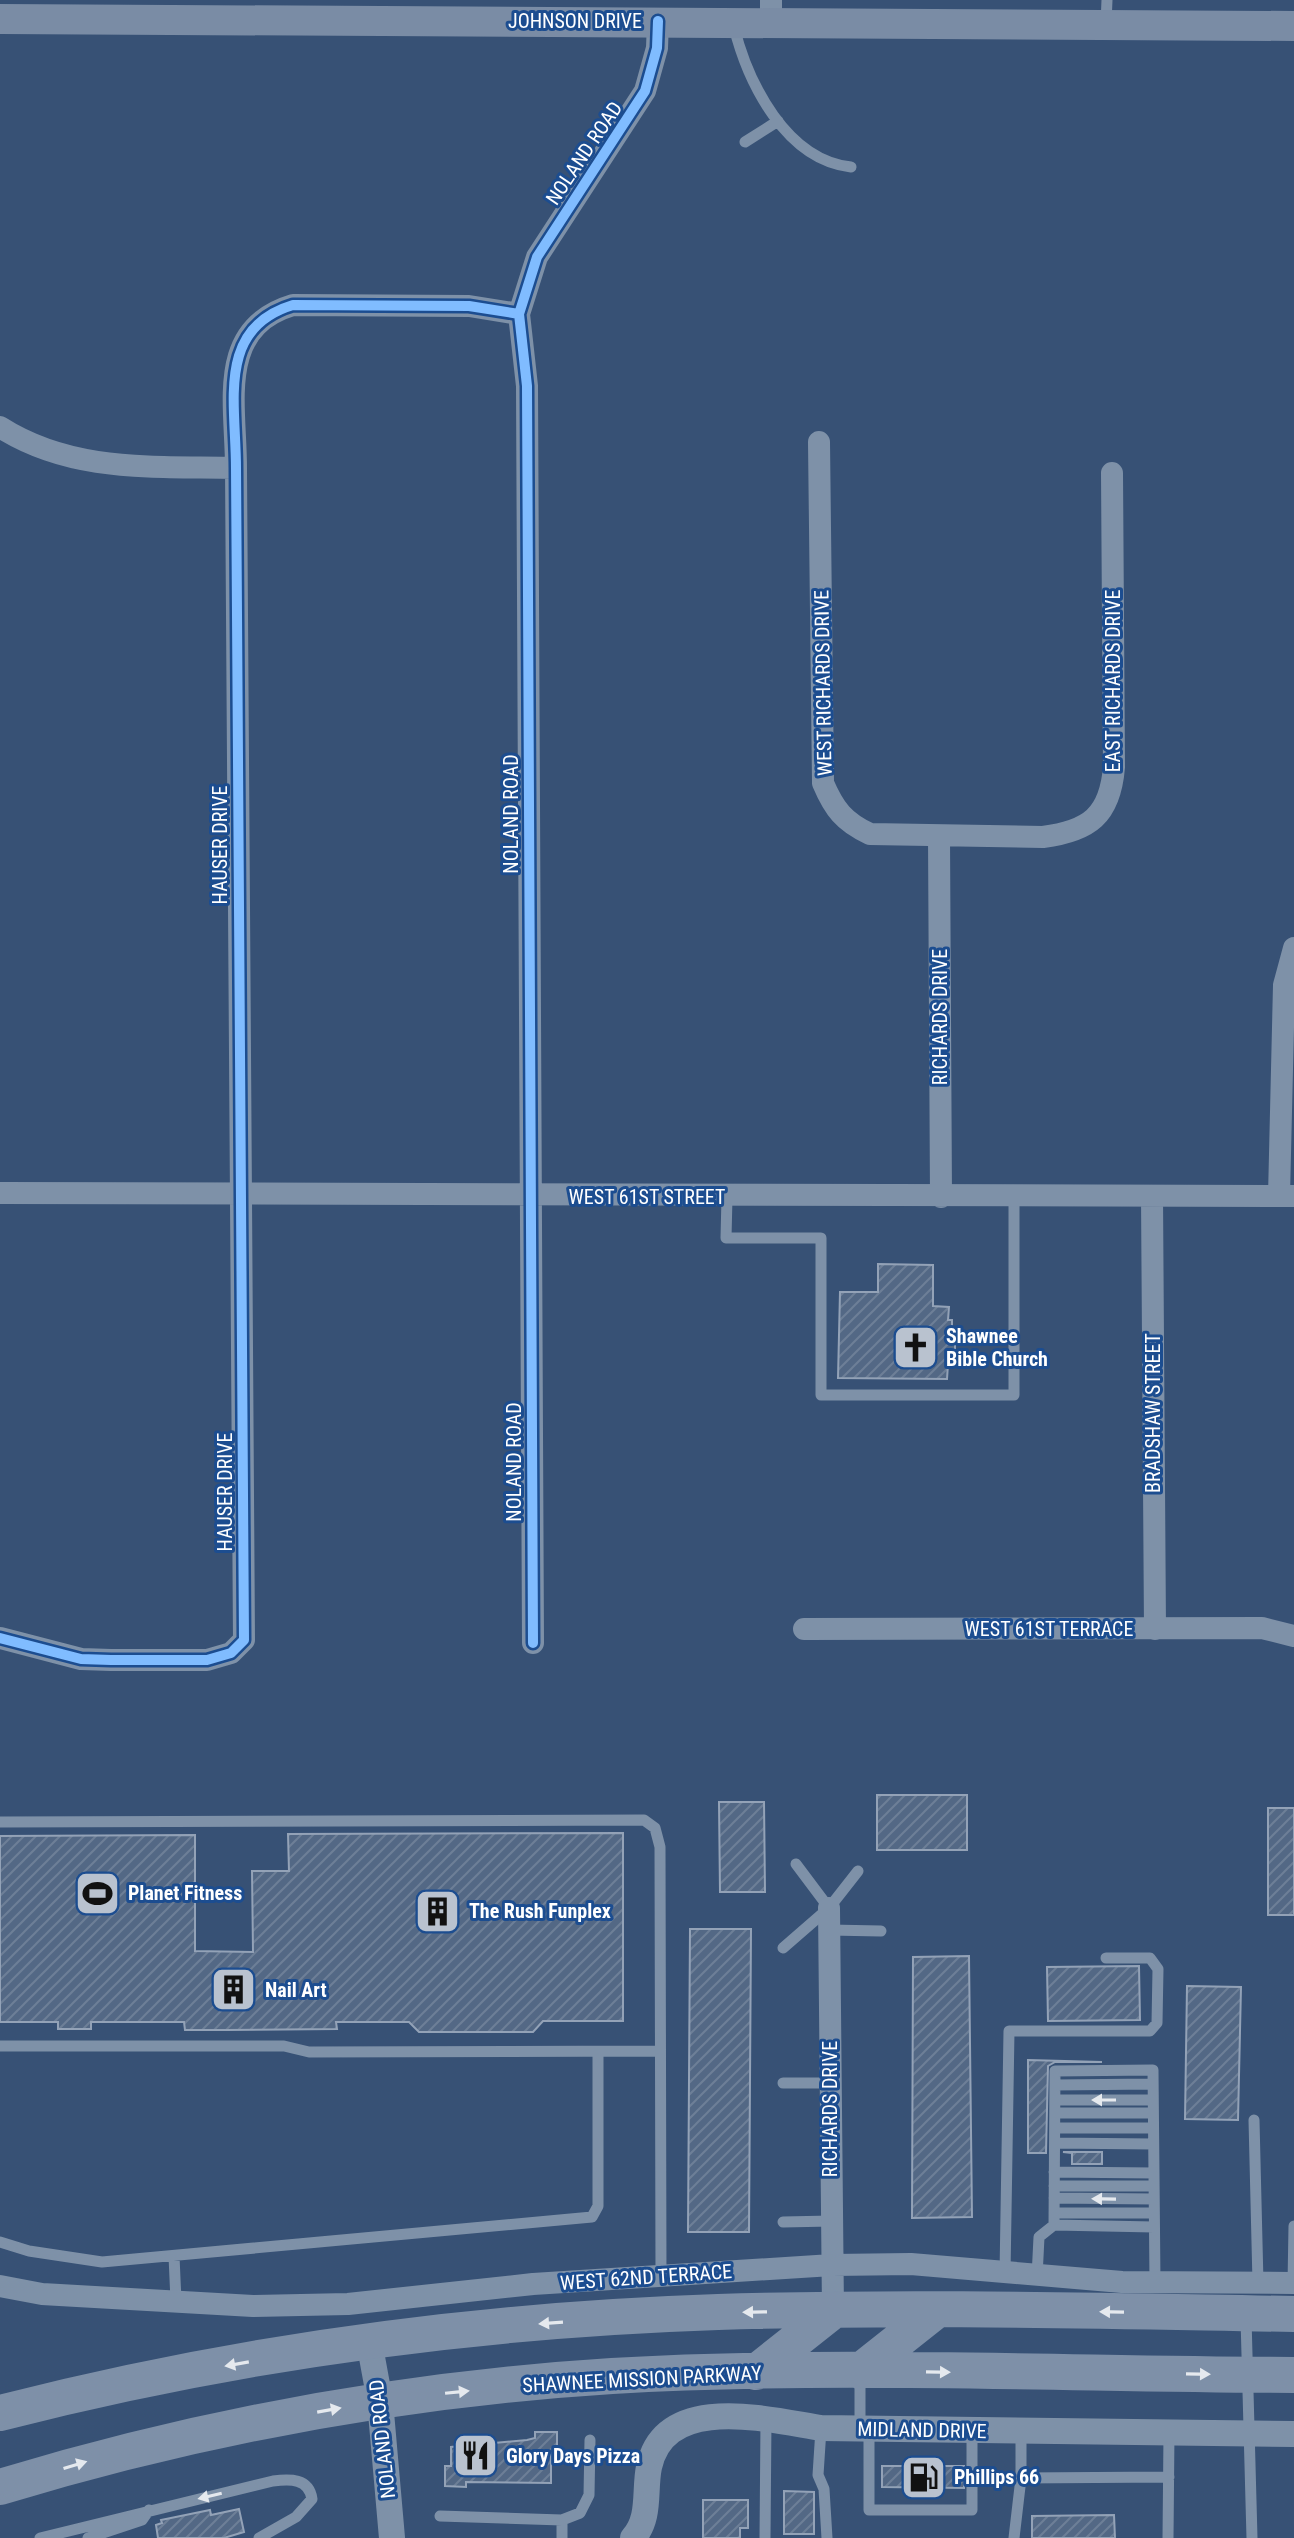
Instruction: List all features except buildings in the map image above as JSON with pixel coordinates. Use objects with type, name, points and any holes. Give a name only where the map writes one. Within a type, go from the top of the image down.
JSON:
[{"type":"highway","points":[[0,2413],[148,2379],[369,2341],[628,2317],[937,2310],[1294,2294]]},
{"type":"highway","points":[[860,2371],[937,2310]]},
{"type":"highway","points":[[756,2372],[833,2311]]},
{"type":"highway","name":"SHAWNEE MISSION PARKWAY","points":[[0,2487],[118,2453],[380,2401],[610,2377],[860,2371],[1294,2375]]},
{"type":"main road","name":"JOHNSON DRIVE","points":[[0,19],[733,22],[771,11],[1106,12],[1294,26]]},
{"type":"street","name":"NOLAND ROAD","points":[[533,1643],[527,386],[519,314],[537,257],[645,91],[657,48],[658,21]]},
{"type":"street","name":"HAUSER DRIVE","points":[[0,1638],[81,1659],[111,1660],[207,1660],[231,1653],[244,1640],[236,468],[236,362],[242,341],[253,325],[270,312],[293,305],[469,306],[519,314]]},
{"type":"street","points":[[0,427],[43,449],[107,465],[236,468]]},
{"type":"street","name":"WEST RICHARDS DRIVE","points":[[819,442],[823,783],[834,809],[850,825],[870,834],[939,837]]},
{"type":"street","name":"EAST RICHARDS DRIVE","points":[[939,837],[1043,837],[1071,833],[1090,823],[1104,807],[1112,787],[1114,767],[1112,473]]},
{"type":"street","name":"RICHARDS DRIVE","points":[[939,837],[941,1197]]},
{"type":"street","points":[[1286,1196],[1284,985],[1294,948]]},
{"type":"street","name":"WEST 61ST STREET","points":[[0,1193],[531,1197],[1286,1196]]},
{"type":"street","name":"BRADSHAW STREET","points":[[1152,1196],[1155,1629]]},
{"type":"street","name":"WEST 61ST TERRACE","points":[[804,1629],[1262,1628],[1294,1636]]},
{"type":"street","name":"RICHARDS DRIVE","points":[[829,1919],[833,2311]]},
{"type":"street","name":"WEST 62ND TERRACE","points":[[0,2286],[42,2294],[253,2306],[348,2304],[533,2284],[832,2265],[911,2264],[1037,2277],[1155,2282],[1252,2298]]},
{"type":"street","name":"NOLAND ROAD","points":[[369,2341],[380,2401],[392,2538]]},
{"type":"street","name":"MIDLAND DRIVE","points":[[633,2538],[646,2510],[649,2466],[661,2442],[677,2427],[699,2418],[766,2419],[821,2428],[1294,2434]]},
{"type":"lane","points":[[733,22],[746,70],[786,132],[833,165],[851,167]]},
{"type":"lane","points":[[745,142],[778,121]]},
{"type":"lane","points":[[727,1197],[726,1238],[821,1238],[821,1395],[1014,1395],[1014,1197]]},
{"type":"lane","points":[[0,1822],[644,1820],[655,1828],[660,1847],[661,2276]]},
{"type":"lane","points":[[796,1864],[829,1919],[881,1931]]},
{"type":"lane","points":[[783,1948],[829,1919],[858,1871]]},
{"type":"lane","points":[[1005,2274],[1009,2031],[1150,2031],[1157,2023],[1158,1969],[1150,1958],[1106,1958]]},
{"type":"lane","points":[[0,2046],[284,2046],[309,2052],[660,2051]]},
{"type":"lane","points":[[0,2242],[29,2251],[102,2262],[592,2217],[598,2206],[598,2052]]},
{"type":"lane","points":[[1037,2277],[1039,2237],[1054,2219],[1055,2071],[1153,2070],[1155,2282]]},
{"type":"lane","points":[[783,2083],[830,2083]]},
{"type":"lane","points":[[1055,2100],[1153,2100]]},
{"type":"lane","points":[[1055,2113],[1153,2113]]},
{"type":"lane","points":[[1252,2538],[1247,2375],[1252,2298],[1254,2120]]},
{"type":"lane","points":[[1055,2128],[1153,2128]]},
{"type":"lane","points":[[1055,2143],[1153,2144]]},
{"type":"lane","points":[[1054,2172],[1154,2173]]},
{"type":"lane","points":[[1054,2192],[1154,2186]]},
{"type":"lane","points":[[1054,2192],[1154,2199]]},
{"type":"lane","points":[[1054,2219],[1154,2213]]},
{"type":"lane","points":[[1054,2219],[1154,2227]]},
{"type":"lane","points":[[783,2222],[831,2221]]},
{"type":"lane","points":[[1294,2226],[1294,2294]]},
{"type":"lane","points":[[174,2256],[176,2301]]},
{"type":"lane","points":[[860,2371],[869,2510],[972,2510],[972,2430]]},
{"type":"lane","points":[[765,2538],[766,2419]]},
{"type":"lane","points":[[821,2428],[818,2475],[824,2489],[827,2538]]},
{"type":"lane","points":[[1014,2538],[1021,2478],[1021,2431]]},
{"type":"lane","points":[[1168,2538],[1169,2433]]},
{"type":"lane","points":[[440,2516],[562,2520],[580,2513],[589,2495],[590,2440]]},
{"type":"lane","points":[[1021,2478],[1169,2477]]},
{"type":"lane","points":[[40,2538],[286,2479],[301,2481],[312,2492],[312,2499],[296,2517],[259,2538]]},
{"type":"lane","points":[[88,2538],[142,2520],[149,2510]]},
{"type":"lane","points":[[562,2520],[562,2538]]},
{"type":"cycle path","points":[[533,1643],[527,386],[519,314],[537,257],[645,91],[657,48],[658,21]]},
{"type":"cycle path","points":[[0,1638],[81,1659],[111,1660],[207,1660],[231,1653],[244,1640],[234,394],[241,350],[252,331],[268,316],[293,305],[469,306],[519,314]]},
{"type":"place","name":"Shawnee Bible Church","points":[[915,1348]]},
{"type":"place","name":"Planet Fitness","points":[[97,1893]]},
{"type":"place","name":"The Rush Funplex","points":[[438,1911]]},
{"type":"place","name":"Nail Art","points":[[234,1990]]},
{"type":"place","name":"Glory Days Pizza","points":[[475,2456]]},
{"type":"place","name":"Phillips 66","points":[[923,2477]]}]
